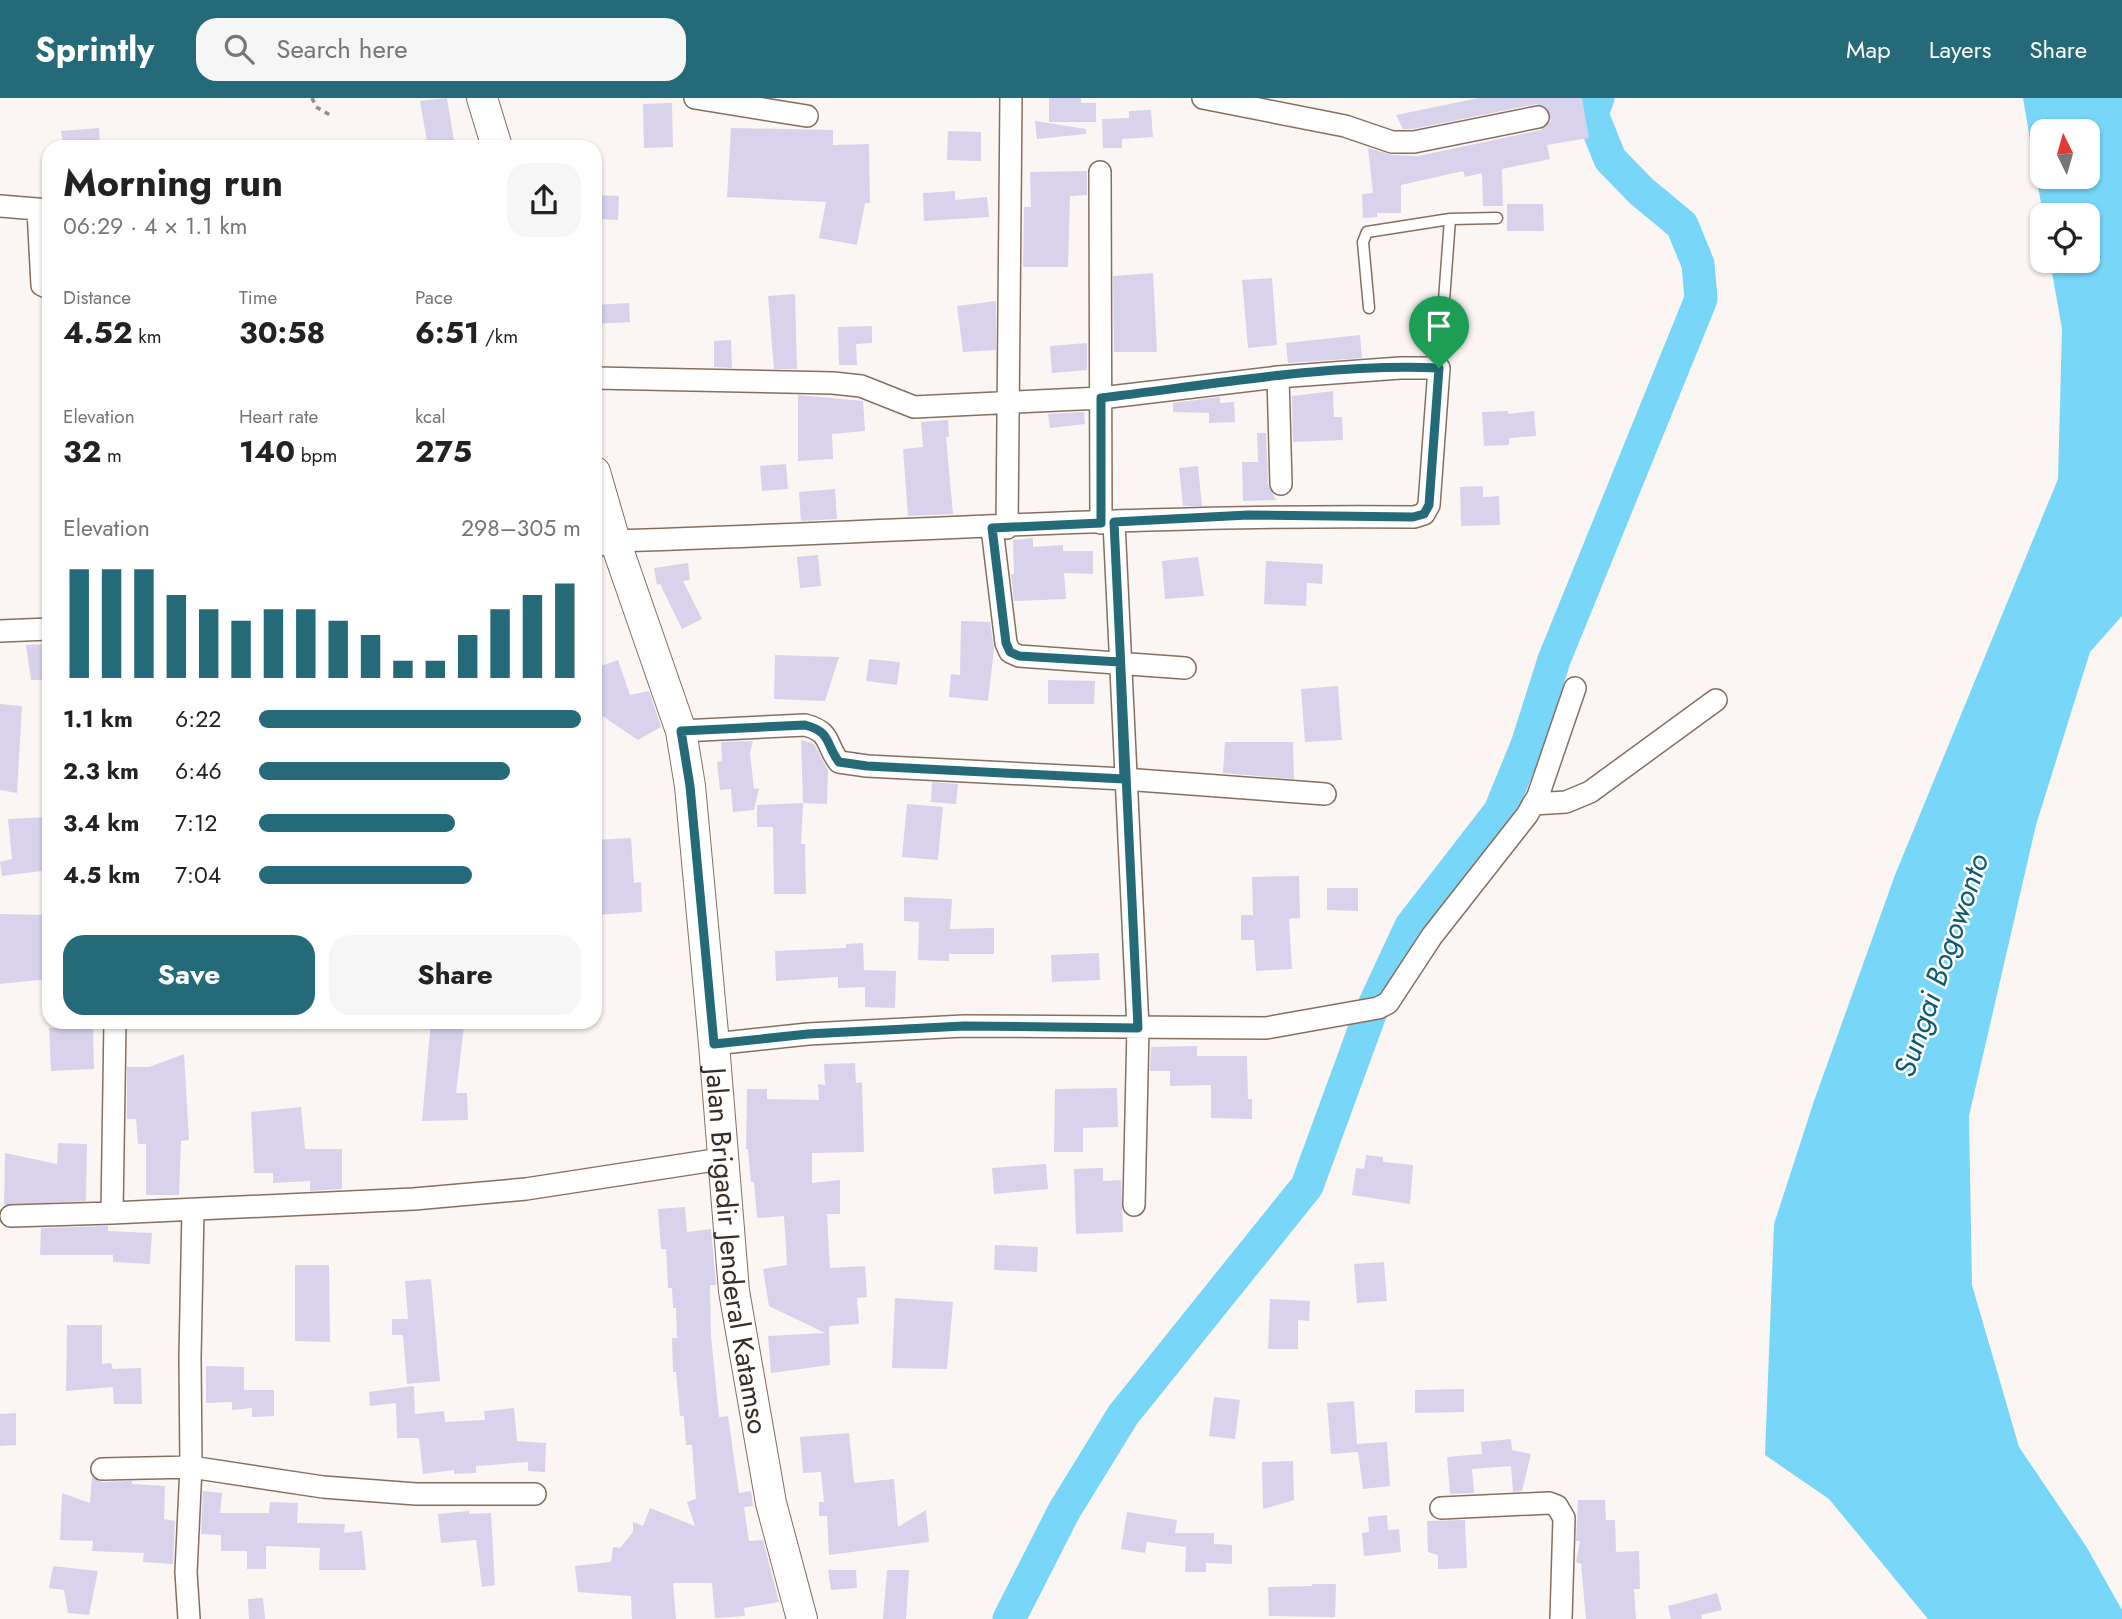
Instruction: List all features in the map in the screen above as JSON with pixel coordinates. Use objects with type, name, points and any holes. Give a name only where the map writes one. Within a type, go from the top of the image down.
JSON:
[{"type":"main road","points":[[482,98],[495,140]]},
{"type":"main road","name":"Jalan Brigadir Jenderal Katamso","points":[[602,522],[605,543],[681,731],[690,786],[714,1044],[721,1159],[741,1339],[771,1503],[802,1619]]},
{"type":"street","points":[[695,98],[807,116]]},
{"type":"street","points":[[1011,98],[1007,402],[1000,528],[1006,643],[1010,652],[1019,656],[1185,668]]},
{"type":"street","points":[[1203,98],[1345,126],[1392,142],[1414,142],[1538,117]]},
{"type":"street","points":[[1100,172],[1101,398],[1107,522],[1120,662],[1138,1028],[1134,1205]]},
{"type":"street","points":[[0,206],[42,210]]},
{"type":"street","points":[[602,378],[833,383],[861,386],[899,404],[914,407],[1101,398],[1278,377],[1400,368],[1439,368],[1429,505],[1424,514],[1413,517],[1248,515],[1000,528],[605,543]]},
{"type":"street","points":[[1278,377],[1281,484]]},
{"type":"street","points":[[0,631],[42,629]]},
{"type":"street","points":[[714,1044],[808,1034],[964,1026],[1266,1028],[1378,1008],[1388,1003],[1432,936],[1515,832],[1533,804],[1575,688]]},
{"type":"street","points":[[1533,804],[1566,802],[1590,792],[1716,700]]},
{"type":"street","points":[[681,731],[805,725],[816,728],[828,737],[832,753],[839,762],[867,766],[1124,779],[1325,794]]},
{"type":"street","points":[[112,1213],[115,1029]]},
{"type":"street","points":[[11,1216],[414,1199],[526,1189],[721,1159]]},
{"type":"street","points":[[188,1619],[186,1572],[191,1467],[193,1210]]},
{"type":"street","points":[[102,1469],[191,1467],[349,1489],[416,1494],[535,1494]]},
{"type":"street","points":[[1441,1507],[1549,1503],[1557,1506],[1564,1518],[1561,1619]]},
{"type":"lane","points":[[1370,308],[1363,242],[1367,232],[1450,219],[1497,218]]},
{"type":"lane","points":[[1439,368],[1450,219]]},
{"type":"path","points":[[312,98],[316,107],[332,116]]},
{"type":"water","name":"Sungai Bogowonto","points":[[2023,98],[2122,98],[2122,616],[2090,652],[2036,825],[1969,1116],[1972,1285],[2019,1447],[2086,1546],[2122,1610],[2122,1619],[1928,1619],[1829,1499],[1765,1455],[1774,1224],[1814,1101],[1895,875],[2058,479],[2062,329],[2052,273],[2100,273],[2100,203],[2041,203],[2039,189],[2100,189],[2100,119],[2030,119],[2030,139]]},
{"type":"building","points":[[447,98],[454,140],[427,140],[420,101]]},
{"type":"building","points":[[1049,98],[1081,98],[1081,103],[1096,103],[1096,122],[1049,122]]},
{"type":"building","points":[[1479,98],[1582,98],[1589,138],[1547,145],[1550,159],[1502,169],[1503,206],[1483,206],[1482,173],[1465,177],[1463,171],[1401,185],[1401,213],[1377,213],[1377,217],[1363,218],[1362,194],[1373,193],[1368,148],[1392,155],[1418,156],[1541,130],[1551,121],[1547,108],[1536,104],[1413,129],[1403,129],[1396,115]]},
{"type":"building","points":[[672,103],[673,147],[644,148],[643,104]]},
{"type":"building","points":[[1151,110],[1153,137],[1122,139],[1122,148],[1103,148],[1102,119],[1129,118],[1129,111]]},
{"type":"building","points":[[1035,121],[1086,129],[1086,134],[1037,139]]},
{"type":"building","points":[[99,128],[100,140],[62,140],[61,131]]},
{"type":"building","points":[[731,128],[833,130],[833,145],[869,144],[870,203],[865,203],[857,245],[819,238],[826,202],[727,197]]},
{"type":"building","points":[[948,131],[981,132],[981,161],[947,160]]},
{"type":"building","points":[[1087,171],[1087,195],[1070,196],[1068,267],[1023,267],[1024,207],[1031,207],[1030,172]]},
{"type":"building","points":[[955,191],[955,200],[987,197],[989,217],[924,221],[923,193]]},
{"type":"building","points":[[602,195],[619,196],[618,220],[602,219]]},
{"type":"building","points":[[1507,204],[1543,204],[1544,231],[1507,231]]},
{"type":"building","points":[[1153,273],[1157,352],[1114,352],[1113,276]]},
{"type":"building","points":[[1272,278],[1277,345],[1248,348],[1242,280]]},
{"type":"building","points":[[795,294],[797,369],[774,369],[768,296]]},
{"type":"building","points":[[996,301],[996,350],[963,352],[957,306]]},
{"type":"building","points":[[629,303],[630,322],[602,324],[602,305]]},
{"type":"building","points":[[872,326],[872,343],[856,344],[857,365],[839,365],[838,327]]},
{"type":"building","points":[[1360,335],[1362,358],[1288,363],[1286,343]]},
{"type":"building","points":[[731,340],[732,368],[714,367],[714,341]]},
{"type":"building","points":[[1087,343],[1087,370],[1052,373],[1050,346]]},
{"type":"building","points":[[1333,391],[1334,417],[1342,417],[1343,440],[1293,442],[1292,396]]},
{"type":"building","points":[[798,395],[863,401],[865,431],[832,434],[833,459],[798,461]]},
{"type":"building","points":[[1220,397],[1220,403],[1234,402],[1235,422],[1209,423],[1209,413],[1173,412],[1173,403]]},
{"type":"building","points":[[1508,411],[1508,414],[1534,411],[1536,436],[1509,438],[1509,445],[1484,446],[1482,412]]},
{"type":"building","points":[[1084,412],[1085,424],[1050,428],[1048,414]]},
{"type":"building","points":[[948,420],[949,437],[946,437],[953,514],[908,516],[903,449],[923,447],[921,422]]},
{"type":"building","points":[[1257,433],[1266,433],[1268,484],[1276,500],[1243,501],[1242,462],[1258,462]]},
{"type":"building","points":[[786,464],[788,489],[762,491],[760,466]]},
{"type":"building","points":[[1198,466],[1202,506],[1183,506],[1179,468]]},
{"type":"building","points":[[1483,486],[1483,497],[1499,496],[1500,525],[1461,526],[1460,487]]},
{"type":"building","points":[[835,489],[837,519],[801,521],[799,492]]},
{"type":"building","points":[[1033,538],[1033,547],[1063,545],[1063,551],[1093,551],[1093,574],[1064,573],[1066,599],[1014,601],[1011,574],[1014,574],[1013,540]]},
{"type":"building","points":[[818,555],[821,586],[800,588],[797,557]]},
{"type":"building","points":[[1198,557],[1204,596],[1165,599],[1162,561]]},
{"type":"building","points":[[1266,561],[1323,564],[1322,584],[1307,583],[1306,606],[1264,604]]},
{"type":"building","points":[[688,563],[690,580],[683,581],[702,619],[682,629],[660,584],[657,585],[654,568]]},
{"type":"building","points":[[961,621],[990,622],[994,649],[988,701],[949,697],[951,674],[960,675]]},
{"type":"building","points":[[42,644],[42,680],[31,680],[26,645]]},
{"type":"building","points":[[775,655],[839,657],[825,701],[774,699]]},
{"type":"building","points":[[869,659],[900,662],[897,685],[866,681]]},
{"type":"building","points":[[618,660],[630,695],[649,691],[661,727],[638,740],[602,716],[602,666]]},
{"type":"building","points":[[1048,680],[1095,681],[1094,704],[1048,704]]},
{"type":"building","points":[[1338,686],[1342,740],[1305,742],[1301,689]]},
{"type":"building","points":[[0,704],[22,706],[17,793],[0,790]]},
{"type":"building","points":[[801,740],[814,744],[828,770],[827,804],[803,803]]},
{"type":"building","points":[[753,741],[750,753],[754,789],[759,788],[754,810],[733,812],[731,789],[720,790],[717,762],[722,761],[721,742]]},
{"type":"building","points":[[1225,742],[1293,742],[1294,779],[1223,773]]},
{"type":"building","points":[[932,782],[958,784],[956,804],[931,802]]},
{"type":"building","points":[[803,803],[801,844],[805,844],[806,894],[774,894],[773,827],[757,827],[757,805]]},
{"type":"building","points":[[907,804],[943,807],[938,860],[902,857]]},
{"type":"building","points":[[42,817],[42,871],[2,876],[0,862],[12,859],[8,819]]},
{"type":"building","points":[[631,838],[634,883],[641,882],[642,912],[602,915],[602,840]]},
{"type":"building","points":[[1299,876],[1300,918],[1289,919],[1292,969],[1256,971],[1254,940],[1241,940],[1241,915],[1253,915],[1252,877]]},
{"type":"building","points":[[1327,888],[1358,888],[1358,911],[1327,910]]},
{"type":"building","points":[[904,897],[952,899],[950,929],[994,928],[994,954],[949,954],[949,961],[918,960],[919,922],[904,921]]},
{"type":"building","points":[[0,914],[42,915],[42,980],[0,984]]},
{"type":"building","points":[[863,943],[864,970],[896,971],[895,1008],[865,1007],[865,987],[838,988],[838,977],[776,981],[775,951],[846,948],[846,944]]},
{"type":"building","points":[[1099,953],[1100,980],[1052,982],[1051,955]]},
{"type":"building","points":[[49,1029],[93,1029],[94,1069],[51,1071]]},
{"type":"building","points":[[430,1029],[464,1029],[456,1093],[467,1093],[468,1120],[422,1121]]},
{"type":"building","points":[[1197,1046],[1197,1056],[1247,1056],[1248,1099],[1252,1099],[1252,1119],[1211,1118],[1211,1085],[1170,1086],[1170,1071],[1150,1071],[1151,1047]]},
{"type":"building","points":[[184,1054],[189,1140],[181,1141],[179,1195],[146,1195],[146,1144],[138,1144],[136,1119],[127,1119],[127,1067],[149,1067]]},
{"type":"building","points":[[855,1063],[856,1083],[862,1082],[864,1152],[812,1153],[812,1183],[840,1180],[840,1214],[827,1214],[830,1268],[865,1266],[867,1297],[857,1298],[859,1324],[829,1326],[830,1365],[771,1373],[768,1336],[825,1333],[769,1306],[763,1269],[787,1265],[784,1216],[757,1218],[754,1182],[751,1182],[746,1149],[747,1089],[767,1089],[767,1099],[819,1100],[818,1084],[825,1085],[824,1064]]},
{"type":"building","points":[[1117,1088],[1118,1127],[1083,1128],[1083,1152],[1054,1152],[1055,1089]]},
{"type":"building","points":[[301,1107],[305,1149],[342,1149],[342,1189],[310,1191],[310,1181],[273,1183],[273,1173],[254,1173],[251,1112]]},
{"type":"building","points":[[58,1143],[87,1144],[86,1201],[4,1205],[5,1153],[57,1164]]},
{"type":"building","points":[[1366,1155],[1383,1157],[1383,1162],[1413,1165],[1410,1204],[1352,1195],[1356,1168],[1364,1169]]},
{"type":"building","points":[[1046,1164],[1048,1189],[994,1194],[992,1168]]},
{"type":"building","points":[[1103,1168],[1103,1181],[1121,1180],[1123,1232],[1076,1234],[1074,1169]]},
{"type":"building","points":[[685,1207],[687,1232],[711,1229],[716,1285],[710,1285],[711,1336],[719,1417],[728,1416],[739,1493],[751,1491],[753,1506],[744,1507],[749,1541],[763,1540],[779,1602],[744,1608],[745,1616],[715,1618],[712,1583],[673,1583],[676,1619],[632,1619],[631,1596],[578,1592],[575,1566],[611,1562],[613,1547],[620,1548],[633,1532],[633,1522],[643,1526],[650,1508],[695,1526],[687,1502],[696,1499],[692,1445],[686,1445],[684,1416],[680,1416],[676,1372],[673,1372],[672,1338],[677,1338],[676,1308],[673,1308],[672,1288],[668,1288],[666,1249],[661,1249],[658,1209]]},
{"type":"building","points":[[108,1226],[108,1231],[152,1233],[150,1264],[113,1262],[113,1255],[40,1255],[41,1228]]},
{"type":"building","points":[[995,1245],[1038,1247],[1037,1272],[994,1270]]},
{"type":"building","points":[[1384,1262],[1387,1301],[1357,1303],[1354,1264]]},
{"type":"building","points":[[295,1265],[329,1265],[330,1342],[295,1341]]},
{"type":"building","points":[[431,1279],[440,1381],[407,1384],[403,1335],[392,1335],[392,1319],[408,1319],[405,1281]]},
{"type":"building","points":[[895,1298],[953,1302],[947,1369],[892,1368]]},
{"type":"building","points":[[1270,1299],[1310,1301],[1309,1321],[1298,1320],[1298,1349],[1268,1349]]},
{"type":"building","points":[[67,1325],[102,1325],[102,1364],[111,1363],[113,1369],[141,1368],[142,1404],[114,1404],[113,1387],[66,1391]]},
{"type":"building","points":[[206,1366],[244,1367],[244,1390],[274,1390],[274,1416],[252,1417],[252,1408],[232,1410],[232,1402],[206,1403]]},
{"type":"building","points":[[414,1386],[415,1414],[444,1411],[445,1422],[485,1420],[484,1411],[514,1408],[517,1441],[546,1443],[545,1472],[528,1471],[528,1462],[476,1466],[476,1473],[454,1474],[454,1470],[423,1474],[419,1438],[397,1438],[396,1403],[370,1406],[369,1392]]},
{"type":"building","points":[[1464,1389],[1464,1412],[1415,1413],[1415,1390]]},
{"type":"building","points":[[1214,1397],[1240,1400],[1235,1439],[1209,1436]]},
{"type":"building","points":[[1354,1401],[1357,1444],[1387,1442],[1390,1486],[1363,1489],[1358,1452],[1331,1454],[1327,1403]]},
{"type":"building","points":[[16,1413],[16,1445],[0,1446],[0,1414]]},
{"type":"building","points":[[849,1433],[854,1483],[894,1479],[898,1527],[926,1510],[929,1542],[829,1555],[827,1516],[819,1516],[819,1502],[824,1502],[821,1472],[803,1473],[800,1437]]},
{"type":"building","points":[[1511,1439],[1512,1450],[1531,1454],[1522,1491],[1513,1492],[1511,1466],[1472,1469],[1474,1493],[1450,1494],[1447,1457],[1482,1454],[1481,1442]]},
{"type":"building","points":[[1293,1461],[1294,1500],[1263,1509],[1262,1462]]},
{"type":"building","points":[[92,1477],[102,1482],[132,1481],[132,1484],[165,1486],[164,1519],[175,1521],[173,1564],[143,1562],[144,1553],[92,1551],[93,1541],[60,1540],[62,1493],[90,1503]]},
{"type":"building","points":[[203,1491],[222,1493],[220,1513],[269,1513],[270,1502],[298,1503],[297,1523],[345,1524],[344,1533],[362,1531],[366,1570],[319,1570],[320,1548],[266,1546],[266,1569],[247,1569],[247,1551],[221,1551],[221,1535],[201,1534]]},
{"type":"building","points":[[1578,1500],[1605,1500],[1606,1520],[1615,1520],[1616,1552],[1639,1551],[1640,1589],[1634,1589],[1636,1619],[1586,1619],[1581,1564],[1576,1562],[1580,1541],[1576,1541]]},
{"type":"building","points":[[469,1511],[469,1514],[491,1513],[495,1585],[482,1587],[476,1540],[441,1543],[438,1514]]},
{"type":"building","points":[[1127,1512],[1177,1520],[1175,1533],[1214,1533],[1214,1544],[1232,1545],[1232,1564],[1206,1563],[1206,1572],[1185,1572],[1186,1547],[1147,1542],[1145,1553],[1121,1549]]},
{"type":"building","points":[[1387,1515],[1388,1530],[1399,1529],[1401,1552],[1364,1556],[1362,1533],[1369,1532],[1368,1517]]},
{"type":"building","points":[[1465,1520],[1467,1568],[1438,1569],[1438,1555],[1428,1552],[1427,1521]]},
{"type":"building","points":[[53,1566],[98,1571],[89,1615],[68,1613],[64,1590],[49,1588]]},
{"type":"building","points":[[828,1570],[856,1570],[857,1588],[831,1590]]},
{"type":"building","points":[[887,1570],[909,1570],[906,1619],[883,1619]]},
{"type":"building","points":[[1336,1584],[1335,1617],[1269,1616],[1268,1587]]},
{"type":"building","points":[[1717,1593],[1722,1610],[1701,1615],[1702,1619],[1671,1619],[1668,1606]]},
{"type":"building","points":[[263,1598],[265,1619],[249,1619],[248,1599]]},
{"type":"waterway","points":[[1009,1619],[1064,1511],[1123,1415],[1307,1186],[1370,1014],[1411,926],[1500,811],[1527,745],[1554,660],[1701,299],[1698,264],[1682,225],[1641,191],[1610,159],[1592,114],[1598,98]]},
{"type":"route","points":[[1439,368],[1400,368],[1278,377],[1101,398],[1101,523],[992,528],[1006,643],[1010,652],[1019,656],[1120,662],[1122,721],[1124,779],[1034,776],[839,762],[832,753],[828,737],[816,728],[805,725],[681,731],[690,786],[714,1044],[808,1034],[964,1026],[1138,1028],[1124,779],[1120,662],[1114,522],[1248,515],[1413,517],[1424,514],[1429,505],[1439,368]]}]
